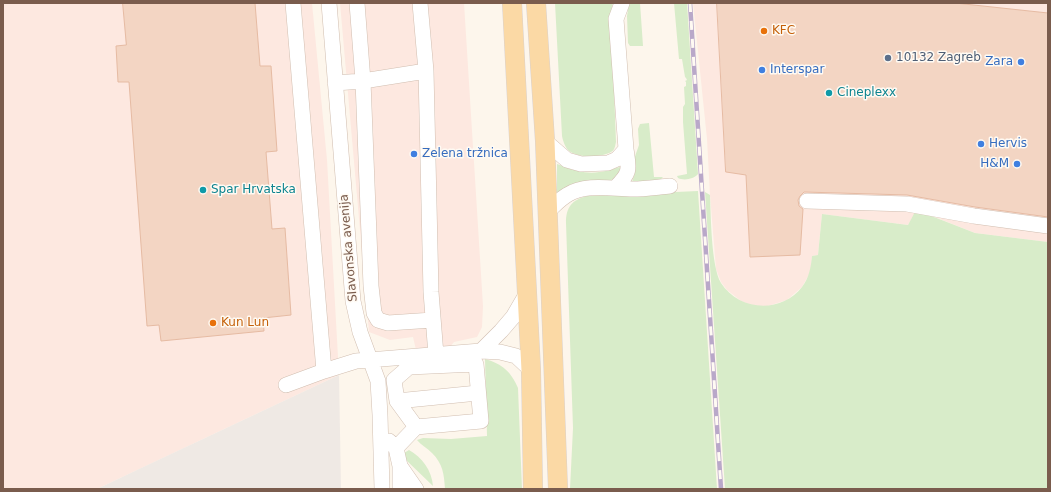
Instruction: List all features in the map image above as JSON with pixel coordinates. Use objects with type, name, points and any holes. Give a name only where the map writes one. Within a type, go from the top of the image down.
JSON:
[{"type":"main road","points":[[512,3],[531,370],[533,489]]},
{"type":"main road","points":[[536,3],[545,141],[558,489]]},
{"type":"street","points":[[293,3],[324,370]]},
{"type":"street","name":"Slavonska avenija","points":[[329,3],[353,301],[360,332],[378,381],[382,489]]},
{"type":"street","points":[[357,3],[363,81],[371,286],[374,313],[378,320],[388,323],[433,320]]},
{"type":"street","points":[[420,3],[426,71],[431,292],[436,355]]},
{"type":"street","points":[[616,187],[626,178],[628,167],[616,18],[622,3]]},
{"type":"street","points":[[335,83],[363,81],[426,71]]},
{"type":"street","points":[[545,141],[567,160],[581,164],[608,163],[617,159],[626,149]]},
{"type":"street","points":[[548,211],[568,194],[579,190],[591,188],[616,187],[632,189],[670,186]]},
{"type":"street","points":[[807,201],[907,204],[974,216],[1048,226]]},
{"type":"street","points":[[481,351],[513,317],[527,293]]},
{"type":"street","points":[[286,385],[324,370],[356,361],[481,351],[500,352],[516,356],[531,370]]},
{"type":"street","points":[[396,448],[416,427],[480,421],[476,364],[409,367],[394,380],[397,401],[416,427]]},
{"type":"street","points":[[397,401],[478,393]]},
{"type":"street","points":[[381,431],[396,448],[400,466],[400,489]]},
{"type":"street","points":[[400,466],[416,489]]},
{"type":"shaded area","points":[[3,3],[312,3],[327,160],[339,375],[97,489],[3,489]]},
{"type":"shaded area","name":"Zelena tržnica","points":[[340,3],[464,3],[483,306],[482,327],[477,337],[454,342],[449,348],[416,350],[413,337],[390,340],[369,332]]},
{"type":"shaded area","points":[[693,3],[1048,3],[1048,242],[975,233],[917,210],[908,225],[822,214],[818,255],[812,256],[811,271],[802,287],[787,300],[768,306],[754,306],[741,301],[727,290],[721,282],[716,269],[707,139]]},
{"type":"shaded area","points":[[339,375],[341,489],[97,489],[137,470]]},
{"type":"green space","points":[[555,3],[613,3],[611,11],[616,142],[615,148],[607,154],[595,156],[577,155],[568,150],[564,142],[562,136]]},
{"type":"green space","points":[[629,3],[640,3],[643,46],[630,46],[628,43],[627,16]]},
{"type":"green space","points":[[674,3],[687,3],[698,174],[694,177],[686,179],[680,179],[677,176],[687,174],[683,107],[685,104],[684,87],[686,86],[685,81],[687,80],[685,77],[682,59],[679,59]]},
{"type":"green space","points":[[649,123],[654,177],[663,177],[659,181],[632,182],[635,173],[634,159],[639,145],[638,129],[640,124]]},
{"type":"green space","points":[[557,164],[590,173],[606,171],[623,166],[616,178],[611,180],[572,184],[557,193]]},
{"type":"green space","points":[[698,191],[717,489],[570,489],[573,428],[566,223],[569,208],[577,200],[587,196]]},
{"type":"green space","points":[[705,192],[710,195],[713,253],[721,283],[738,299],[749,304],[760,306],[783,302],[793,296],[802,287],[809,272],[812,256],[818,255],[822,214],[908,225],[916,210],[975,233],[1048,242],[1048,489],[725,489]]},
{"type":"green space","points":[[485,359],[497,363],[506,369],[518,388],[522,489],[445,489],[439,461],[417,440],[423,438],[451,439],[487,436]]},
{"type":"green space","points":[[409,450],[418,456],[426,465],[431,475],[433,486],[405,459],[404,453]]},
{"type":"building","name":"Spar Hrvatska","points":[[123,3],[255,3],[260,66],[271,66],[277,151],[266,152],[272,229],[285,228],[291,315],[263,318],[264,331],[161,341],[159,325],[147,326],[129,82],[118,82],[116,46],[126,45]]},
{"type":"building","points":[[717,3],[955,3],[1048,13],[1048,217],[975,207],[907,195],[804,192],[798,200],[799,206],[803,209],[800,255],[750,257],[746,175],[726,172]]},
{"type":"railway","points":[[690,3],[721,489]]},
{"type":"place","name":"KFC","points":[[764,31]]},
{"type":"place","name":"10132 Zagreb","points":[[888,58]]},
{"type":"place","name":"Zara","points":[[1021,62]]},
{"type":"place","name":"Interspar","points":[[762,70]]},
{"type":"place","name":"Cineplexx","points":[[829,93]]},
{"type":"place","name":"Hervis","points":[[981,144]]},
{"type":"place","name":"Zelena tržnica","points":[[414,154]]},
{"type":"place","name":"H&M","points":[[1017,164]]},
{"type":"place","name":"Spar Hrvatska","points":[[203,190]]},
{"type":"place","name":"Kun Lun","points":[[213,323]]}]
